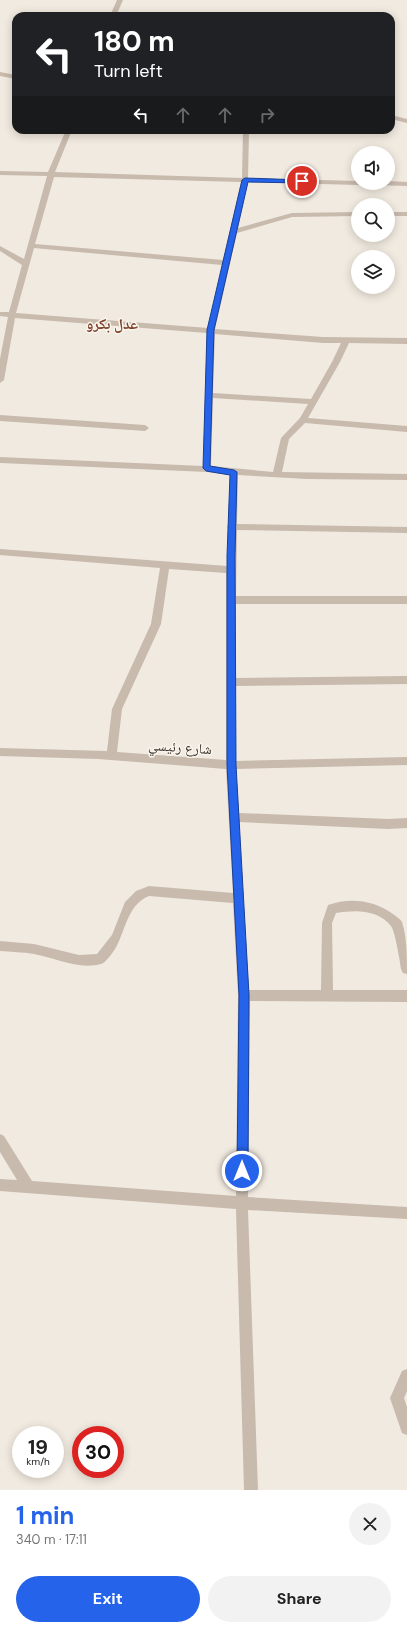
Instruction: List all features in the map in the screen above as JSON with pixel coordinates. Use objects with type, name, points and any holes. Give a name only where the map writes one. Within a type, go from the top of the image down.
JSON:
[{"type":"street","points":[[116,12],[120,0]]},
{"type":"street","points":[[0,74],[12,76]]},
{"type":"street","points":[[395,118],[407,121]]},
{"type":"street","points":[[0,376],[12,315],[51,174],[67,134]]},
{"type":"street","points":[[206,468],[211,330],[245,180],[246,134]]},
{"type":"street","points":[[0,173],[351,183]]},
{"type":"street","points":[[395,184],[407,184]]},
{"type":"street","points":[[233,232],[292,215],[351,214]]},
{"type":"street","points":[[395,214],[407,214]]},
{"type":"street","points":[[31,246],[226,263]]},
{"type":"street","points":[[0,248],[26,264]]},
{"type":"street","points":[[0,314],[323,340],[407,341]]},
{"type":"street","points":[[277,475],[285,438],[303,420],[336,362],[346,340]]},
{"type":"street","points":[[209,395],[313,402]]},
{"type":"street","points":[[0,418],[145,428]]},
{"type":"street","points":[[303,420],[407,429]]},
{"type":"street","points":[[0,460],[206,468],[234,472],[277,475],[407,477]]},
{"type":"street","points":[[234,472],[231,527],[231,765],[244,995],[242,1203],[251,1490]]},
{"type":"street","points":[[231,527],[407,530]]},
{"type":"street","points":[[0,552],[231,570]]},
{"type":"street","points":[[111,756],[117,710],[121,698],[156,624],[166,565]]},
{"type":"street","points":[[231,600],[407,600]]},
{"type":"street","points":[[231,682],[407,680]]},
{"type":"street","name":"شارع رئيسي","points":[[0,752],[111,756],[231,765],[407,761]]},
{"type":"street","points":[[234,816],[388,824],[407,823]]},
{"type":"street","points":[[0,946],[34,949],[79,960],[100,959],[113,945],[127,907],[140,894],[149,891],[239,898]]},
{"type":"street","points":[[327,996],[327,923],[332,909],[354,905],[379,910],[397,924],[407,969]]},
{"type":"street","points":[[244,995],[407,996]]},
{"type":"street","points":[[0,1140],[28,1187]]},
{"type":"street","points":[[0,1185],[242,1203],[407,1213]]},
{"type":"street","points":[[407,1376],[397,1398],[407,1428]]},
{"type":"district","name":"عدل بكرو","points":[[112,324]]},
{"type":"route","points":[[242,1171],[244,995],[231,765],[231,527],[234,472],[206,468],[211,330],[245,180],[302,181]]}]
